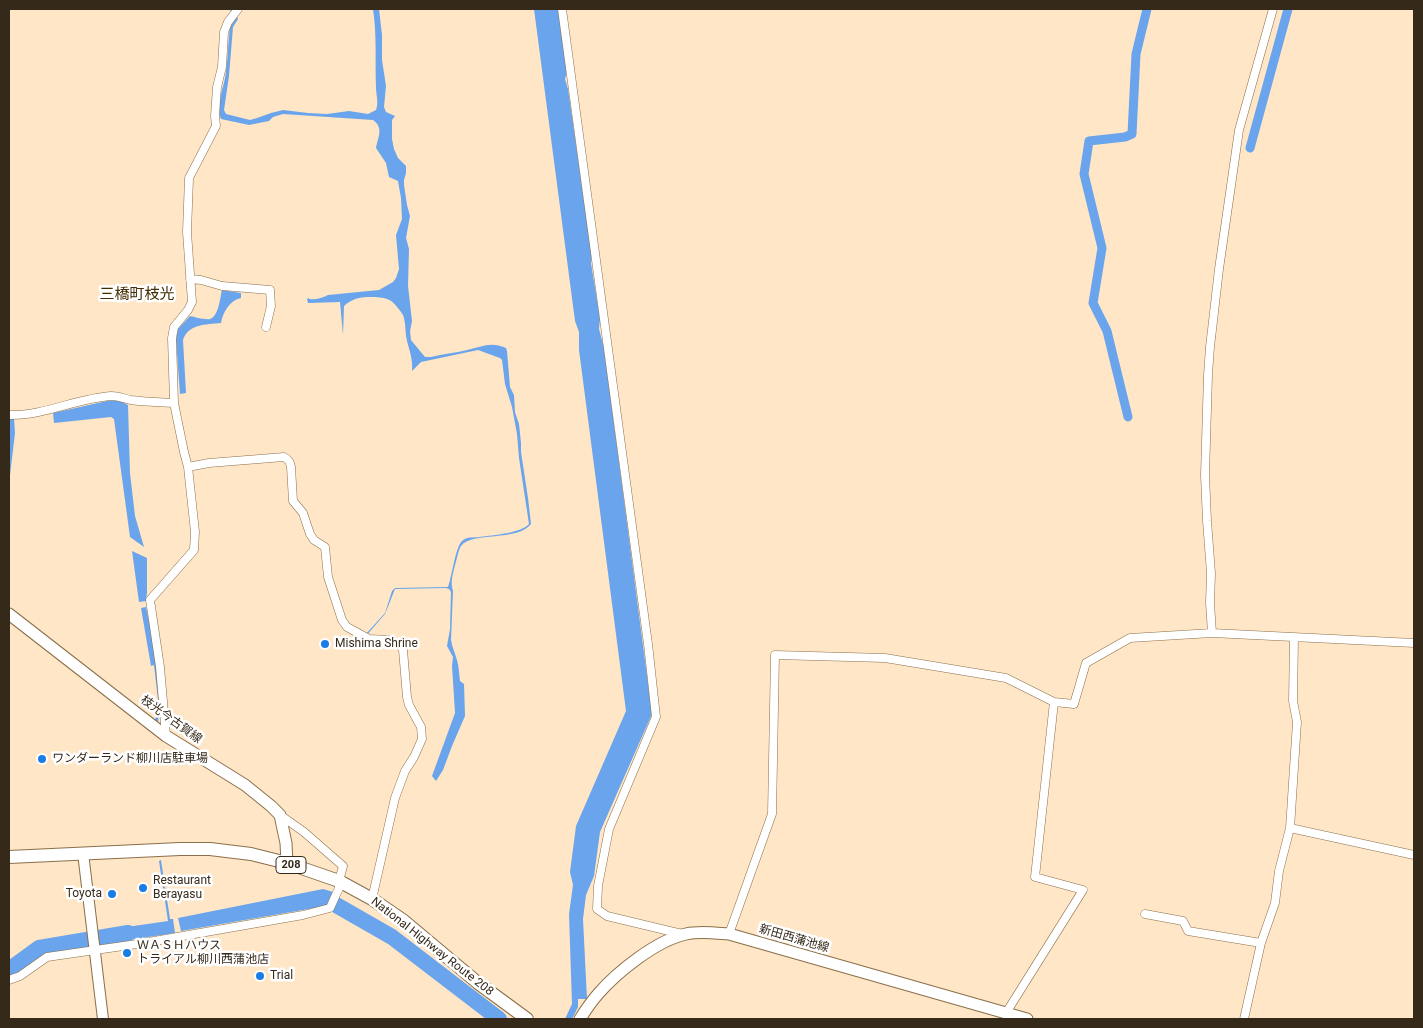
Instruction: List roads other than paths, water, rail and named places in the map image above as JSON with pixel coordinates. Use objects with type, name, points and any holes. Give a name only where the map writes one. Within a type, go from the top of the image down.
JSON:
[{"type":"highway","name":"National Highway Route 208","points":[[9,857],[210,849],[251,854],[287,863],[372,899],[404,921],[478,983],[528,1019]]},
{"type":"main road","name":"枝光今古賀線","points":[[9,614],[166,736],[245,785],[280,815]]},
{"type":"main road","points":[[280,815],[286,843],[287,863]]},
{"type":"main road","name":"新田西蒲池線","points":[[580,1019],[606,985],[641,956],[664,942],[684,934],[699,932],[729,934],[1027,1019]]},
{"type":"street","points":[[166,736],[160,667],[150,600],[194,550],[196,532],[188,466],[174,403],[172,338],[174,326],[188,310],[192,302],[187,232],[189,178],[216,126],[217,87],[222,67],[224,32],[228,22],[238,9]]},
{"type":"street","points":[[562,9],[656,717],[609,829],[598,886],[597,909],[607,916],[684,934]]},
{"type":"street","points":[[1212,633],[1211,573],[1206,521],[1205,476],[1210,347],[1218,269],[1239,130],[1273,9]]},
{"type":"street","points":[[190,279],[222,286],[270,290],[271,306],[266,327]]},
{"type":"street","points":[[9,415],[17,416],[92,399],[114,396],[129,400],[174,403]]},
{"type":"street","points":[[188,466],[284,457],[288,459],[292,467],[293,501],[303,514],[314,540],[325,547],[328,577],[342,620],[348,627],[369,639],[390,640],[403,650],[407,697],[421,727],[422,739],[405,771],[395,798],[372,899]]},
{"type":"street","points":[[729,934],[772,814],[775,655],[885,658],[1006,678],[1054,702],[1074,704],[1086,663],[1130,638],[1212,633],[1414,643]]},
{"type":"street","points":[[1244,1019],[1260,943],[1275,902],[1279,871],[1290,828],[1297,722],[1293,701],[1294,638]]},
{"type":"street","points":[[1006,1013],[1083,890],[1035,877],[1054,702]]},
{"type":"street","points":[[9,980],[20,976],[47,957],[137,944],[330,908],[344,866],[304,832],[280,815]]},
{"type":"street","points":[[1290,828],[1414,855]]},
{"type":"street","points":[[83,853],[104,1019]]},
{"type":"street","points":[[1145,914],[1183,921],[1188,931],[1260,943]]},
{"type":"water","points":[[230,9],[234,9],[238,19],[233,27],[224,110],[226,114],[250,120],[283,110],[327,114],[349,111],[368,114],[376,110],[373,9],[379,9],[382,60],[386,86],[384,107],[386,112],[395,116],[392,120],[394,149],[398,158],[406,166],[404,185],[410,216],[406,238],[409,249],[408,286],[412,321],[411,340],[425,357],[491,345],[501,346],[506,348],[507,351],[510,387],[514,395],[515,412],[519,424],[531,524],[516,533],[467,541],[459,550],[452,581],[451,640],[458,663],[460,681],[464,684],[465,716],[443,770],[436,781],[432,776],[455,713],[453,657],[447,646],[450,629],[451,592],[446,588],[395,589],[385,614],[365,635],[385,613],[392,591],[395,588],[448,587],[457,550],[464,539],[514,532],[529,524],[517,434],[505,384],[502,360],[478,350],[421,362],[412,371],[412,359],[406,338],[404,317],[392,301],[368,297],[357,298],[347,303],[344,306],[343,335],[340,302],[308,303],[307,299],[309,298],[317,299],[328,295],[379,290],[393,282],[396,278],[399,269],[396,235],[402,219],[398,181],[389,177],[386,163],[376,148],[379,129],[373,120],[283,114],[273,117],[269,121],[249,125],[221,119],[219,107],[225,77],[230,27],[234,21]]},
{"type":"water","points":[[534,9],[558,9],[567,72],[565,79],[592,256],[591,263],[600,319],[599,329],[604,348],[652,714],[600,832],[594,876],[586,895],[583,919],[587,999],[578,999],[578,1007],[572,1019],[565,1019],[572,1004],[569,914],[573,885],[570,872],[576,826],[626,711],[579,350],[579,332],[575,321]]},
{"type":"water","points":[[222,290],[241,293],[241,298],[234,301],[228,307],[221,323],[199,326],[189,330],[186,334],[183,340],[186,393],[180,394],[176,340],[178,329],[190,316],[205,319],[213,317],[220,301]]},
{"type":"water","points":[[116,399],[128,405],[130,473],[135,516],[144,547],[130,537],[114,419],[111,417],[54,423],[53,413]]},
{"type":"water","points":[[9,418],[14,418],[15,433],[9,484]]},
{"type":"water","points":[[132,551],[147,558],[146,601],[139,602]]},
{"type":"water","points":[[146,607],[153,640],[161,700],[157,725],[153,720],[156,718],[158,700],[154,665],[151,666],[141,608]]},
{"type":"water","points":[[161,860],[170,919],[173,919],[175,933],[108,943],[106,930],[168,921],[159,861]]},
{"type":"water","points":[[323,889],[333,892],[326,906],[181,931],[178,918]]},
{"type":"waterway","points":[[1128,417],[1107,331],[1093,303],[1102,248],[1084,174],[1089,141],[1125,137],[1132,134],[1136,54],[1147,9]]},
{"type":"waterway","points":[[1250,148],[1288,9]]},
{"type":"waterway","points":[[315,901],[324,898],[392,937],[499,1019]]},
{"type":"waterway","points":[[9,969],[39,948],[128,933]]},
{"type":"place","name":"Mishima Shrine","points":[[325,644]]},
{"type":"place","name":"ワンダーランド柳川店駐車場","points":[[42,759]]},
{"type":"place","name":"Restaurant Berayasu","points":[[143,888]]},
{"type":"place","name":"Toyota","points":[[112,894]]},
{"type":"place","name":"ＷＡＳＨハウス トライアル柳川西蒲池店","points":[[127,953]]},
{"type":"place","name":"Trial","points":[[260,976]]},
{"type":"district","name":"三橋町枝光","points":[[137,295]]}]
